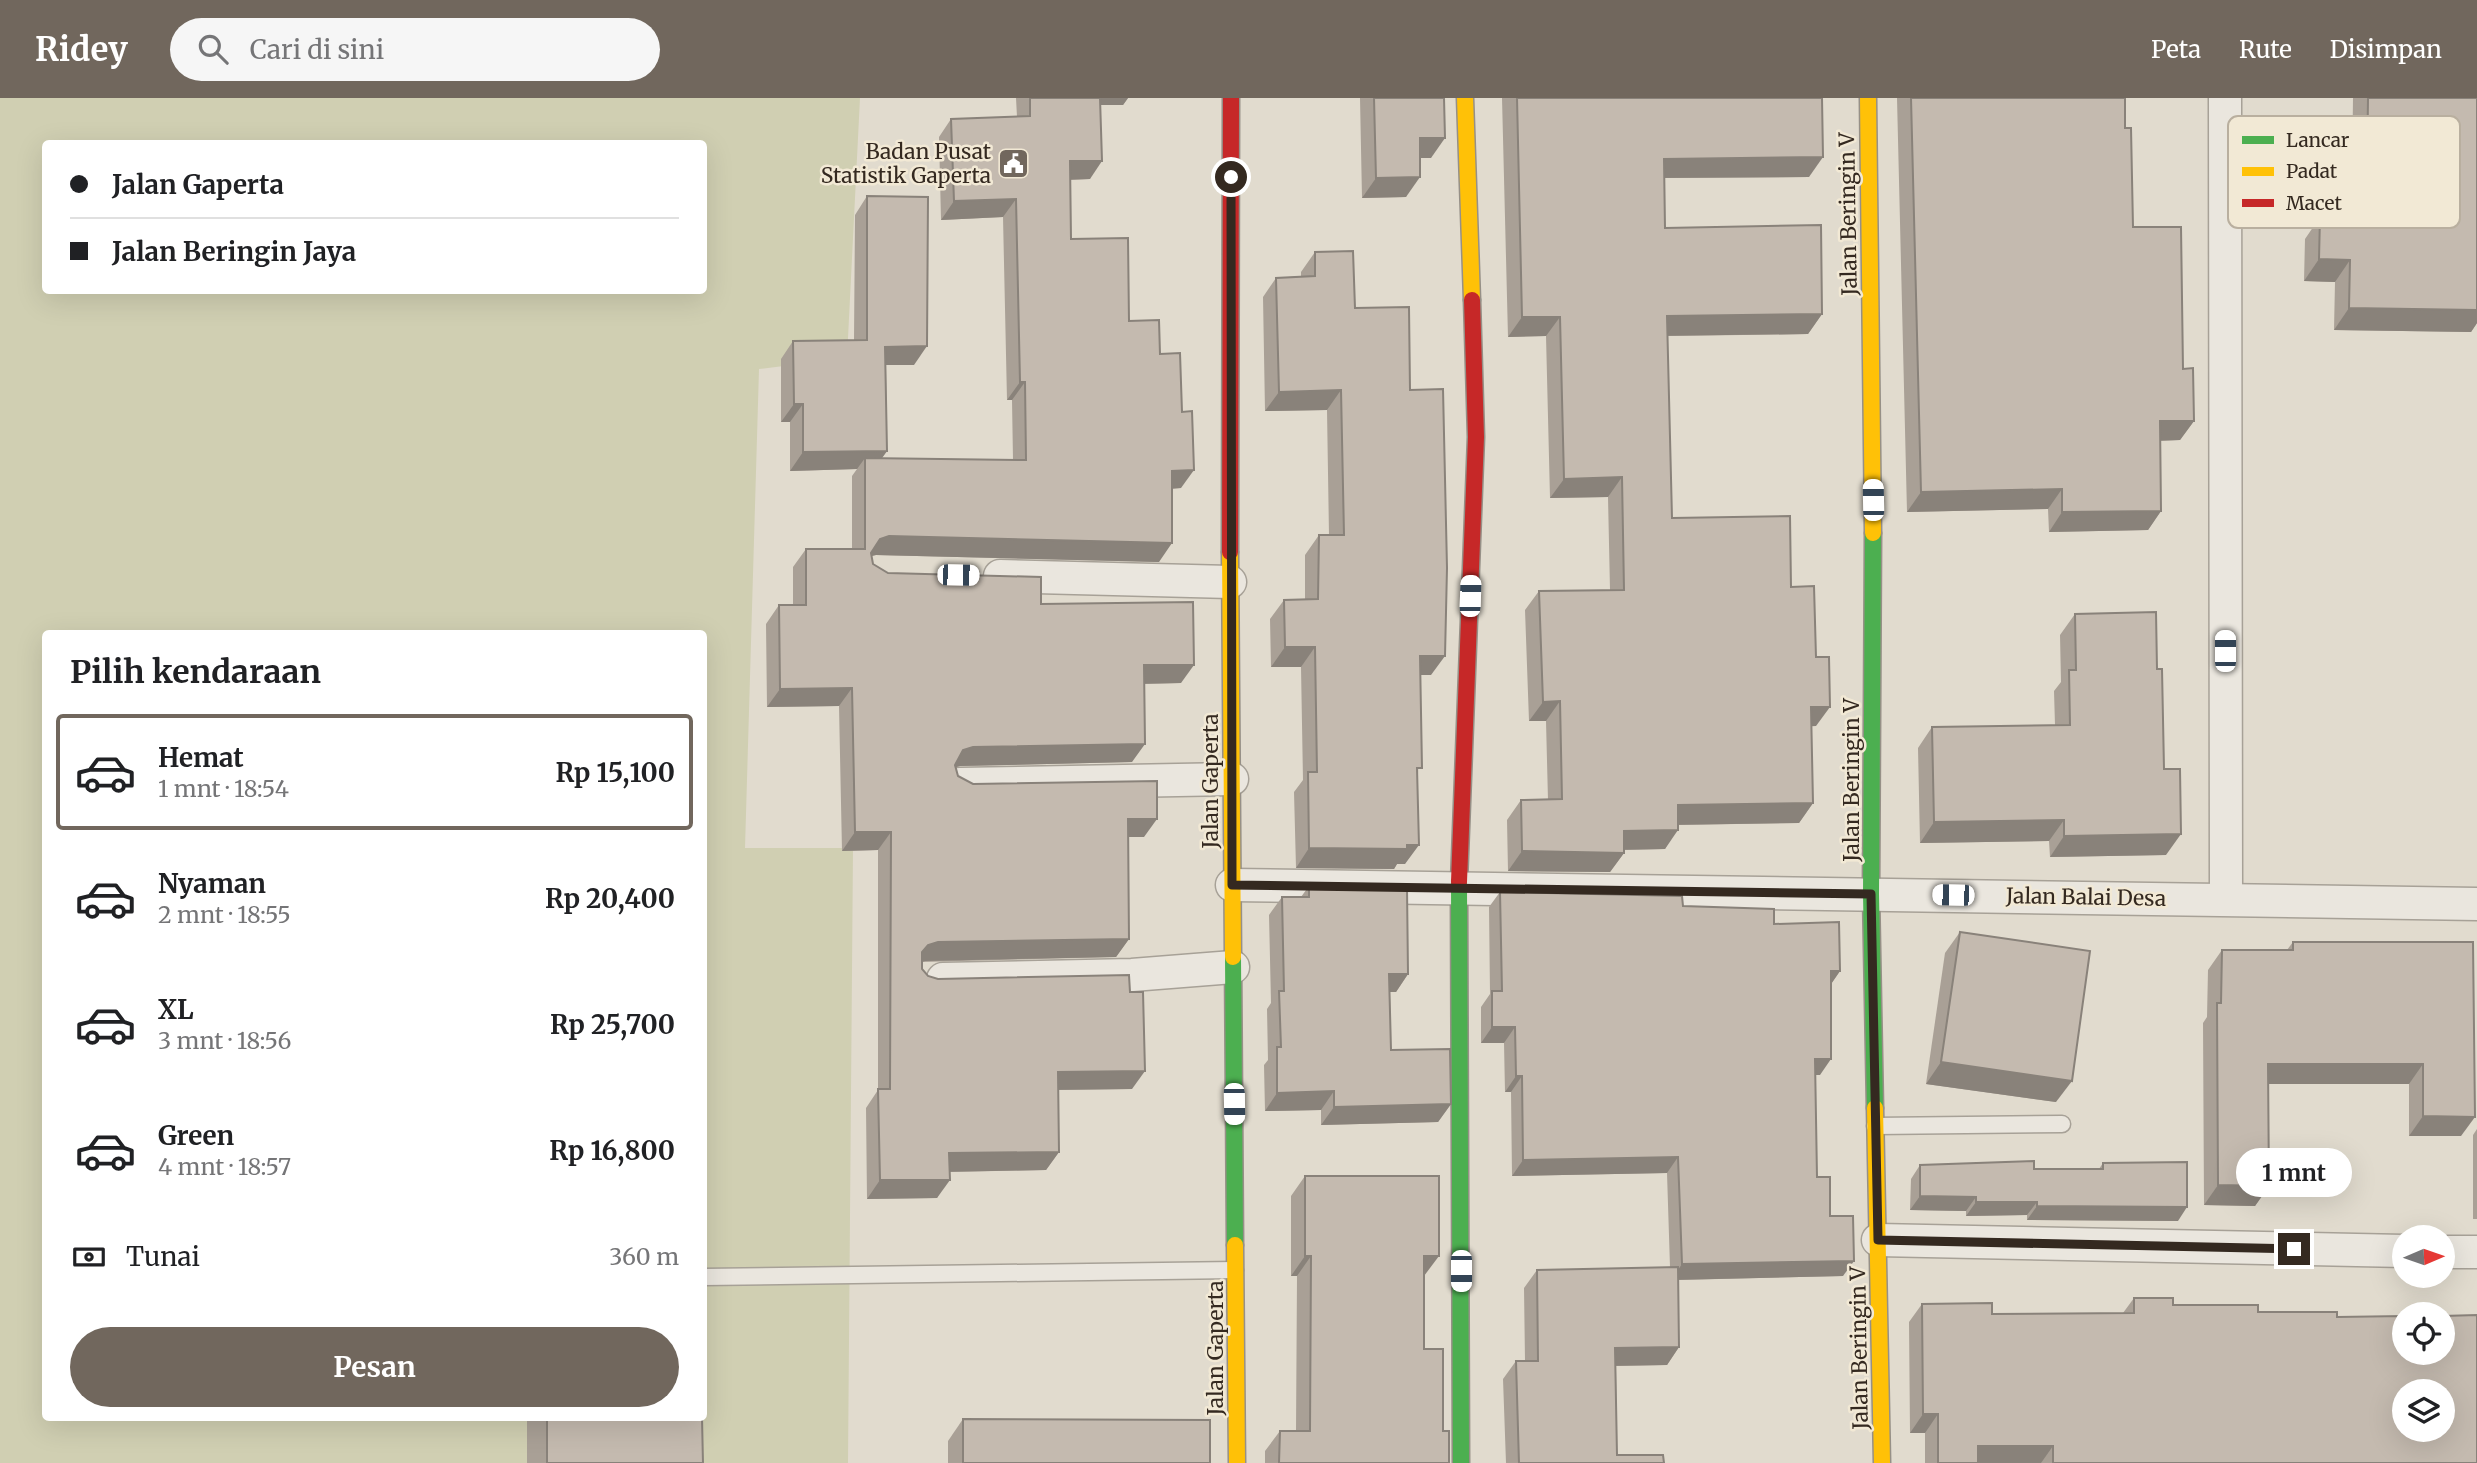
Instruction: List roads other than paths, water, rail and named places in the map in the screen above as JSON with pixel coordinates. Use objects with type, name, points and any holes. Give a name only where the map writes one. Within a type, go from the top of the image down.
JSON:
[{"type":"street","name":"Jalan Gaperta","points":[[1231,98],[1230,582],[1237,1463]]},
{"type":"street","points":[[1461,1463],[1460,887],[1476,437],[1465,98]]},
{"type":"street","name":"Jalan Beringin V","points":[[1868,98],[1873,527],[1871,894],[1882,1463]]},
{"type":"street","points":[[2225,98],[2226,900]]},
{"type":"street","points":[[971,575],[1230,582]]},
{"type":"street","points":[[960,784],[1232,779]]},
{"type":"street","name":"Jalan Balai Desa","points":[[1232,885],[2477,904]]},
{"type":"street","points":[[925,979],[1132,975],[1233,967]]},
{"type":"street","points":[[1878,1240],[2392,1251]]},
{"type":"street","points":[[2455,1252],[2477,1252]]},
{"type":"lane","points":[[1874,1126],[2062,1124]]},
{"type":"lane","points":[[707,1278],[1235,1270]]},
{"type":"place","name":"Badan Pusat Statistik Gaperta","points":[[1014,163]]}]
